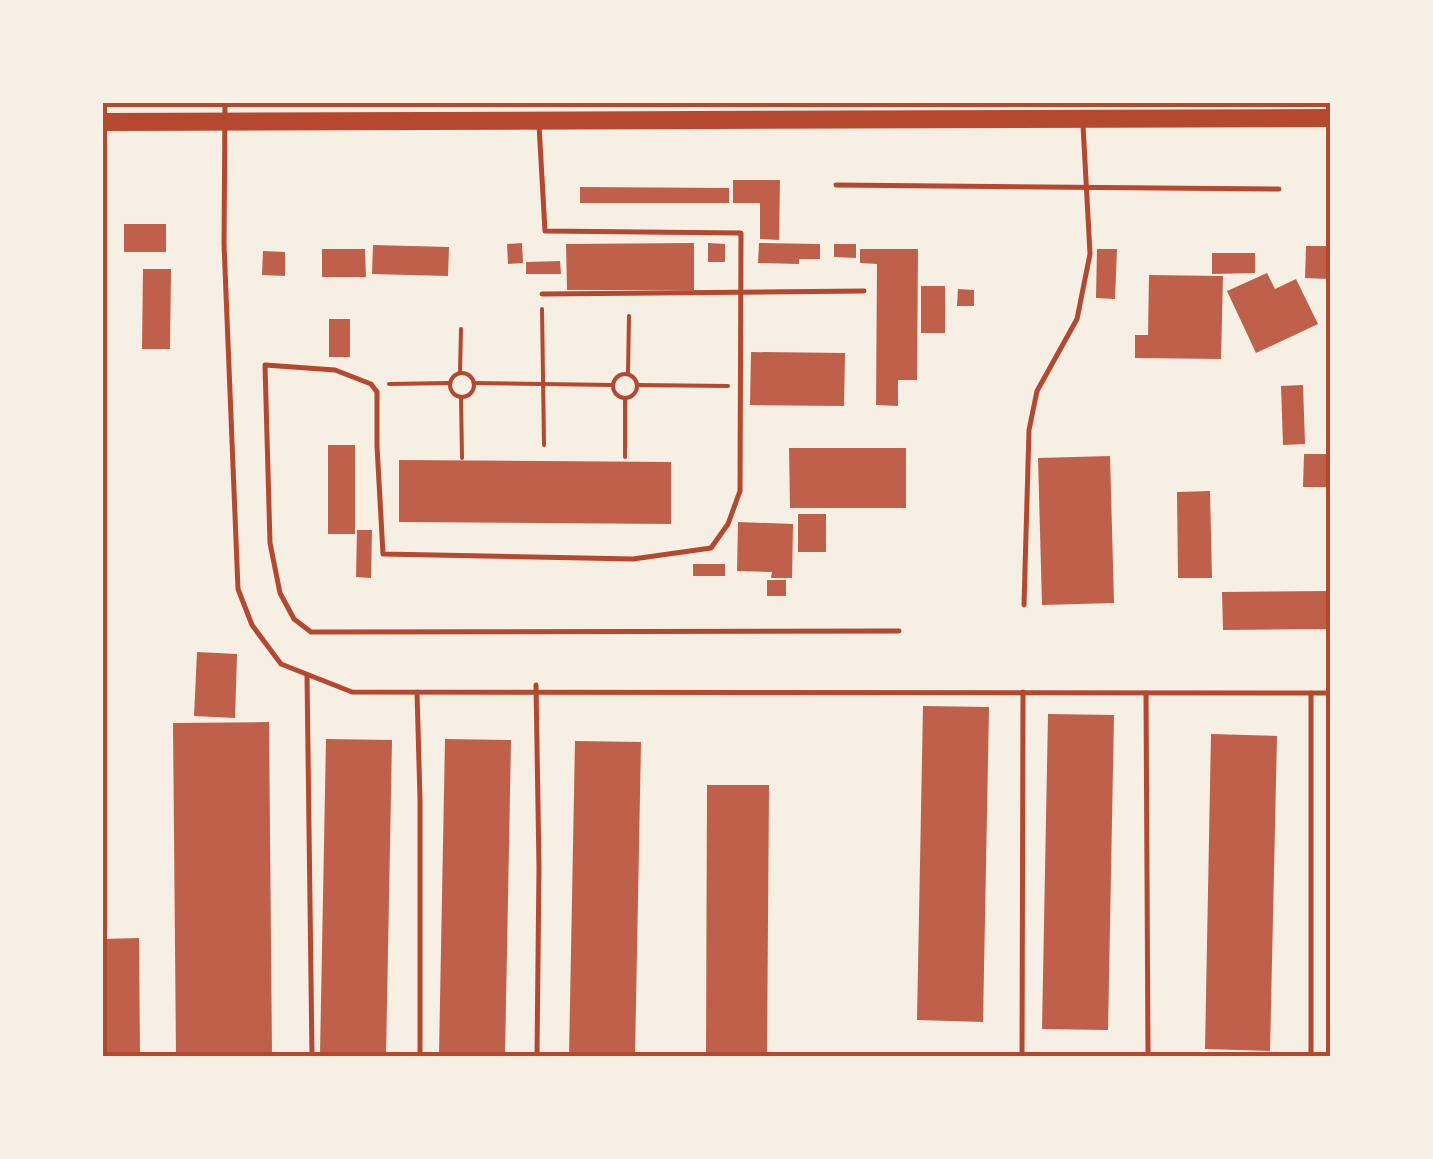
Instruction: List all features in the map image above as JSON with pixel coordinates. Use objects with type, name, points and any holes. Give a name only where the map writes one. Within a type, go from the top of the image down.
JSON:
[{"type":"highway","points":[[102,122],[539,122],[1082,111],[1330,118]]},
{"type":"lane","points":[[225,102],[224,244],[238,589],[252,625],[281,664],[352,692],[536,688],[1330,692]]},
{"type":"lane","points":[[1024,604],[1029,430],[1037,391],[1077,319],[1090,254],[1082,111]]},
{"type":"lane","points":[[539,122],[546,230],[741,234],[740,491],[728,524],[711,548],[633,559],[383,554],[377,392],[371,384],[336,370],[265,366],[270,543],[280,594],[294,619],[311,632],[900,632]]},
{"type":"lane","points":[[836,185],[1279,188]]},
{"type":"lane","points":[[542,294],[864,292]]},
{"type":"lane","points":[[308,674],[312,1056]]},
{"type":"lane","points":[[536,688],[537,1056]]},
{"type":"lane","points":[[416,692],[420,1056]]},
{"type":"lane","points":[[1022,1056],[1023,692]]},
{"type":"lane","points":[[1146,692],[1148,1056]]},
{"type":"lane","points":[[1310,1056],[1311,692]]},
{"type":"path","points":[[542,294],[544,445]]},
{"type":"path","points":[[628,374],[629,316]]},
{"type":"path","points":[[460,372],[461,329]]},
{"type":"path","points":[[460,372],[471,376],[474,383],[469,395],[461,397],[453,394],[450,383],[460,372]]},
{"type":"path","points":[[620,374],[628,374],[638,385],[633,396],[625,398],[617,395],[613,385],[620,374]]},
{"type":"path","points":[[371,384],[450,383]]},
{"type":"path","points":[[474,383],[613,385]]},
{"type":"path","points":[[638,385],[740,386]]},
{"type":"path","points":[[461,397],[462,458]]},
{"type":"path","points":[[625,398],[625,458]]},
{"type":"building","points":[[733,180],[780,180],[779,240],[760,239],[760,203],[733,203]]},
{"type":"building","points":[[580,187],[729,188],[729,203],[580,203]]},
{"type":"building","points":[[124,224],[166,224],[166,252],[124,252]]},
{"type":"building","points":[[522,243],[523,263],[508,264],[507,244]]},
{"type":"building","points":[[694,243],[694,290],[567,290],[566,244]]},
{"type":"building","points":[[708,243],[725,244],[725,262],[708,262]]},
{"type":"building","points":[[759,243],[820,244],[820,259],[799,259],[799,264],[758,263]]},
{"type":"building","points":[[834,244],[856,244],[856,258],[834,257]]},
{"type":"building","points":[[373,245],[449,247],[448,276],[372,274]]},
{"type":"building","points":[[1306,246],[1329,246],[1328,279],[1305,278]]},
{"type":"building","points":[[322,249],[365,249],[366,277],[322,277]]},
{"type":"building","points":[[860,249],[918,249],[917,380],[898,380],[898,406],[876,405],[877,264],[860,263]]},
{"type":"building","points":[[1097,249],[1117,249],[1115,299],[1096,298]]},
{"type":"building","points":[[263,251],[285,252],[285,276],[262,275]]},
{"type":"building","points":[[1212,253],[1255,253],[1255,273],[1212,274]]},
{"type":"building","points":[[560,261],[561,274],[526,274],[526,262]]},
{"type":"building","points":[[143,269],[171,269],[170,349],[142,349]]},
{"type":"building","points":[[1267,273],[1275,289],[1296,279],[1318,324],[1256,353],[1227,291]]},
{"type":"building","points":[[1149,275],[1223,276],[1221,359],[1135,358],[1135,335],[1148,335]]},
{"type":"building","points":[[921,286],[945,286],[945,333],[921,333]]},
{"type":"building","points":[[958,289],[974,290],[974,306],[957,306]]},
{"type":"building","points":[[329,319],[350,319],[350,357],[329,357]]},
{"type":"building","points":[[751,352],[845,353],[844,406],[750,405]]},
{"type":"building","points":[[1303,385],[1305,444],[1283,445],[1281,386]]},
{"type":"building","points":[[328,445],[355,445],[355,534],[328,534]]},
{"type":"building","points":[[789,448],[906,448],[906,508],[790,508]]},
{"type":"building","points":[[1304,454],[1330,454],[1330,487],[1303,487]]},
{"type":"building","points":[[1110,456],[1114,603],[1042,605],[1038,458]]},
{"type":"building","points":[[399,460],[671,462],[671,524],[399,522]]},
{"type":"building","points":[[1210,491],[1212,578],[1178,578],[1177,492]]},
{"type":"building","points":[[798,514],[826,514],[826,552],[798,552]]},
{"type":"building","points":[[738,522],[793,524],[792,578],[771,578],[772,572],[737,571]]},
{"type":"building","points":[[357,530],[372,530],[371,578],[356,577]]},
{"type":"building","points":[[693,564],[725,564],[725,576],[693,576]]},
{"type":"building","points":[[767,580],[786,580],[786,596],[767,596]]},
{"type":"building","points":[[1330,591],[1330,629],[1223,630],[1222,592]]},
{"type":"building","points":[[197,652],[237,654],[235,718],[194,716]]},
{"type":"building","points":[[923,706],[989,707],[983,1022],[917,1020]]},
{"type":"building","points":[[1048,714],[1114,715],[1108,1030],[1042,1029]]},
{"type":"building","points":[[269,722],[272,1056],[176,1056],[173,723]]},
{"type":"building","points":[[1211,734],[1277,736],[1270,1051],[1205,1049]]},
{"type":"building","points":[[326,739],[392,740],[386,1055],[320,1054]]},
{"type":"building","points":[[445,739],[511,740],[505,1055],[439,1054]]},
{"type":"building","points":[[575,741],[641,742],[635,1056],[569,1056]]},
{"type":"building","points":[[707,785],[769,785],[767,1054],[706,1054]]},
{"type":"building","points":[[139,938],[140,1056],[102,1056],[102,939]]}]
